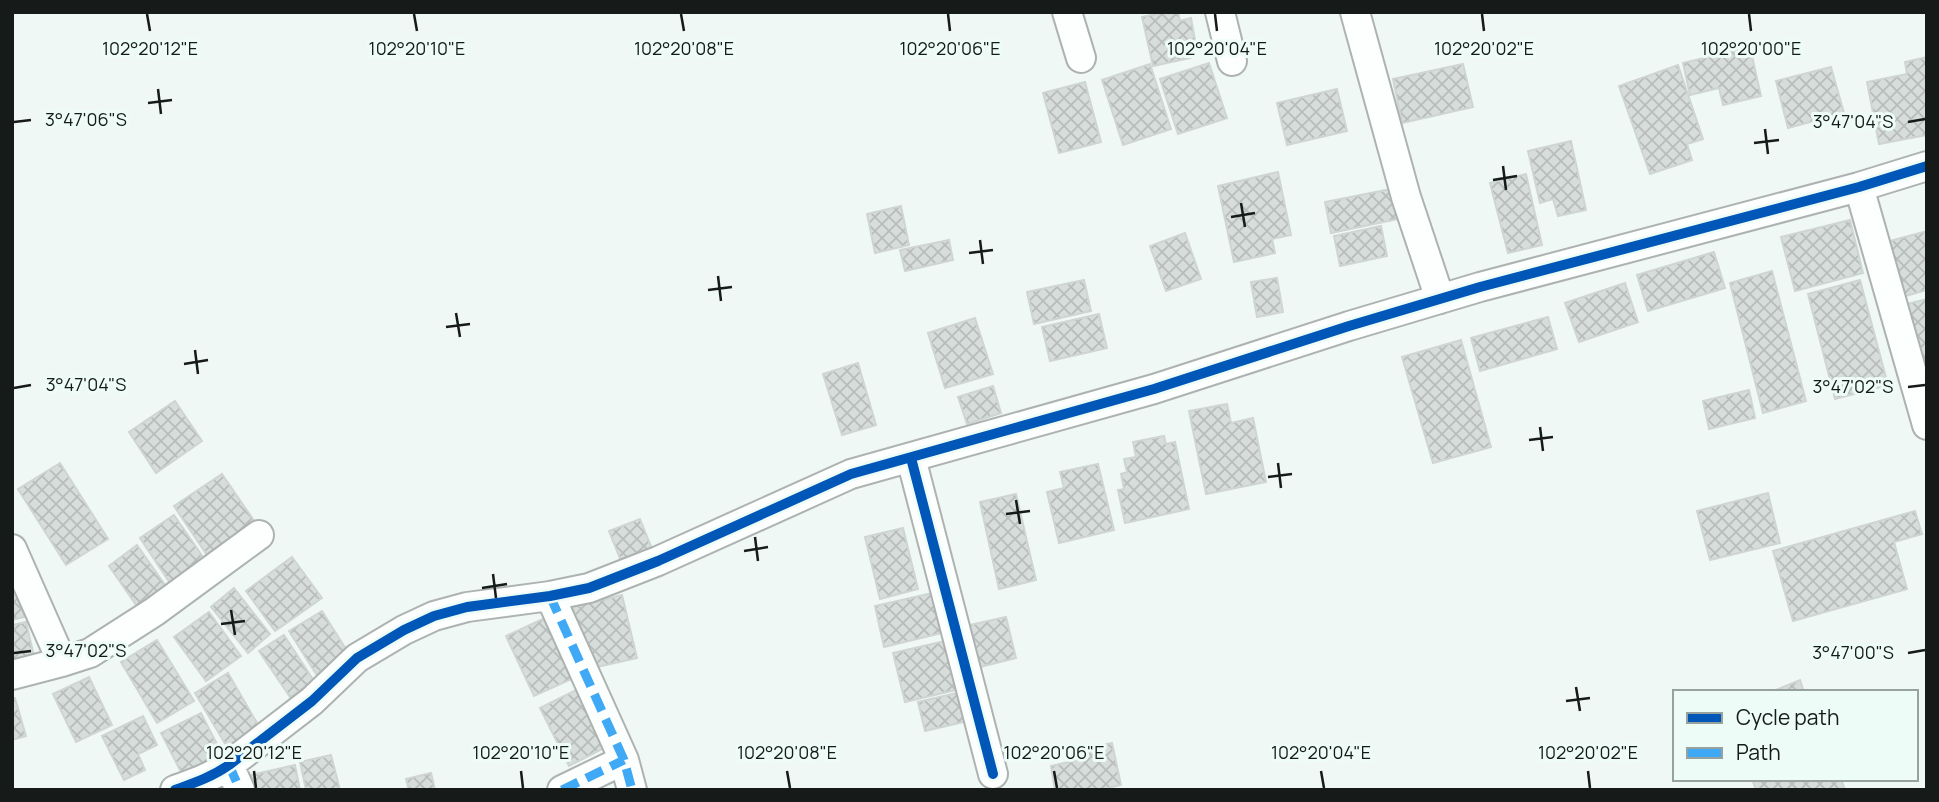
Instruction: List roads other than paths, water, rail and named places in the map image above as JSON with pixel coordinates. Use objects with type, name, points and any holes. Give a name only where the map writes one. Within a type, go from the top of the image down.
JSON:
[{"type":"street","points":[[1067,12],[1081,58]]},
{"type":"street","points":[[1220,12],[1232,61]]},
{"type":"street","points":[[1355,12],[1406,197],[1440,299]]},
{"type":"street","points":[[175,790],[207,778],[234,777],[357,658],[434,616],[467,607],[589,588],[658,561],[851,474],[1154,389],[1440,299],[1859,187],[1927,166]]},
{"type":"street","points":[[1859,187],[1927,425]]},
{"type":"street","points":[[911,458],[993,774]]},
{"type":"street","points":[[12,675],[90,653],[154,612],[259,535]]},
{"type":"street","points":[[12,549],[62,662]]},
{"type":"street","points":[[550,596],[624,760],[632,790]]},
{"type":"street","points":[[562,790],[624,760]]}]
